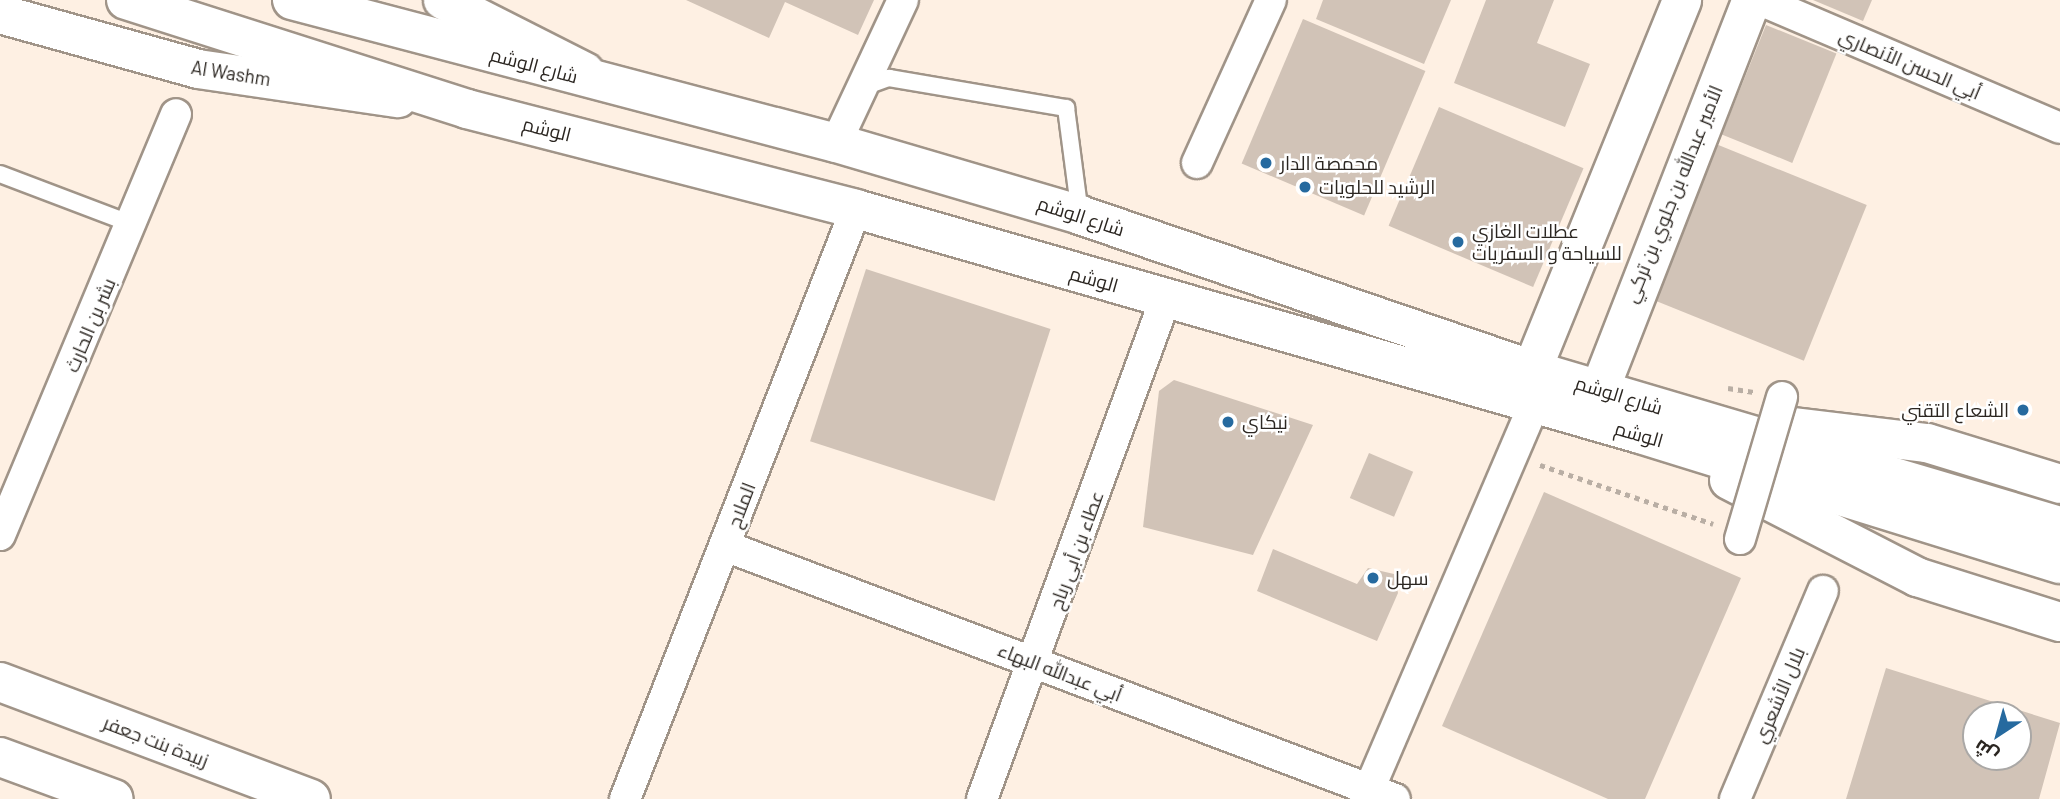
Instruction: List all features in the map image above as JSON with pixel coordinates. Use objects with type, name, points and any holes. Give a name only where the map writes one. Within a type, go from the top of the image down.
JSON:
[{"type":"main road","name":"الوشم","points":[[126,0],[467,109],[856,209],[1165,300],[1533,387],[1640,434],[2060,564]]},
{"type":"main road","name":"شارع الوشم","points":[[292,0],[836,143],[1080,215],[1533,387],[1600,389],[1683,414]]},
{"type":"main road","points":[[443,0],[605,84]]},
{"type":"main road","points":[[1533,387],[1682,0]]},
{"type":"main road","name":"الأمير عبدالله بن جلوي بن تركي","points":[[1600,389],[1752,0]]},
{"type":"main road","name":"Al Washm","points":[[0,14],[198,69],[467,109]]},
{"type":"main road","name":"الوشم","points":[[1683,414],[2060,526]]},
{"type":"main road","points":[[1683,414],[1927,443],[2060,484]]},
{"type":"main road","points":[[1640,434],[1917,578],[2060,622]]},
{"type":"main road","name":"زبيدة بنت جعفر","points":[[0,682],[284,792],[312,799]]},
{"type":"main road","points":[[12,761],[58,799]]},
{"type":"main road","points":[[12,761],[114,799]]},
{"type":"street","points":[[836,143],[903,0]]},
{"type":"street","points":[[1197,163],[1271,0]]},
{"type":"street","name":"أبي الحسن الأنصاري","points":[[1760,0],[2057,120]]},
{"type":"street","name":"بشر بن الحارث","points":[[0,534],[134,225],[176,114]]},
{"type":"street","name":"الملاح","points":[[625,799],[856,209]]},
{"type":"street","name":"عطاء بن أبي رباح","points":[[982,799],[1035,663],[1165,300]]},
{"type":"street","points":[[1377,796],[1511,456],[1533,387]]},
{"type":"street","points":[[1740,539],[1782,397]]},
{"type":"street","name":"أبي عبدالله البهاء","points":[[725,546],[1377,796]]},
{"type":"street","name":"بلال الأشعري","points":[[1735,799],[1823,591]]},
{"type":"lane","points":[[861,88],[889,78],[1066,108],[1080,215]]},
{"type":"lane","points":[[0,174],[134,225]]},
{"type":"path","points":[[1511,456],[1694,514]]},
{"type":"building","points":[[686,0],[874,0],[858,35],[785,2],[769,38]]},
{"type":"building","points":[[1323,0],[1451,0],[1424,64],[1316,19]]},
{"type":"building","points":[[1486,0],[1554,0],[1537,43],[1590,64],[1565,127],[1454,83]]},
{"type":"building","points":[[1813,0],[1872,0],[1863,21]]},
{"type":"building","points":[[1303,19],[1425,71],[1364,215],[1242,164]]},
{"type":"building","points":[[1766,25],[1836,53],[1792,163],[1722,134]]},
{"type":"building","points":[[1439,107],[1584,168],[1533,287],[1389,226]]},
{"type":"building","points":[[1711,142],[1867,205],[1804,361],[1648,298]]},
{"type":"building","points":[[866,269],[1051,329],[995,501],[810,441]]},
{"type":"building","points":[[1174,380],[1313,425],[1253,555],[1143,527],[1159,391]]},
{"type":"building","points":[[1369,453],[1413,472],[1394,517],[1350,498]]},
{"type":"building","points":[[1544,492],[1741,578],[1645,799],[1608,799],[1442,726]]},
{"type":"building","points":[[1273,549],[1357,584],[1368,568],[1394,574],[1398,593],[1377,641],[1257,591]]},
{"type":"building","points":[[1886,668],[1990,701],[1962,701],[1962,771],[2032,771],[2032,714],[2060,723],[2039,799],[1846,799]]},
{"type":"place","name":"محمصة الدار","points":[[1266,163]]},
{"type":"place","name":"الرشيد للحلويات","points":[[1305,187]]},
{"type":"place","name":"عطلات الغازي للسياحة و السفريات","points":[[1458,242]]},
{"type":"place","name":"الشعاع التقني","points":[[2023,410]]},
{"type":"place","name":"نيكاي","points":[[1228,422]]},
{"type":"place","name":"سهل","points":[[1373,578]]}]
